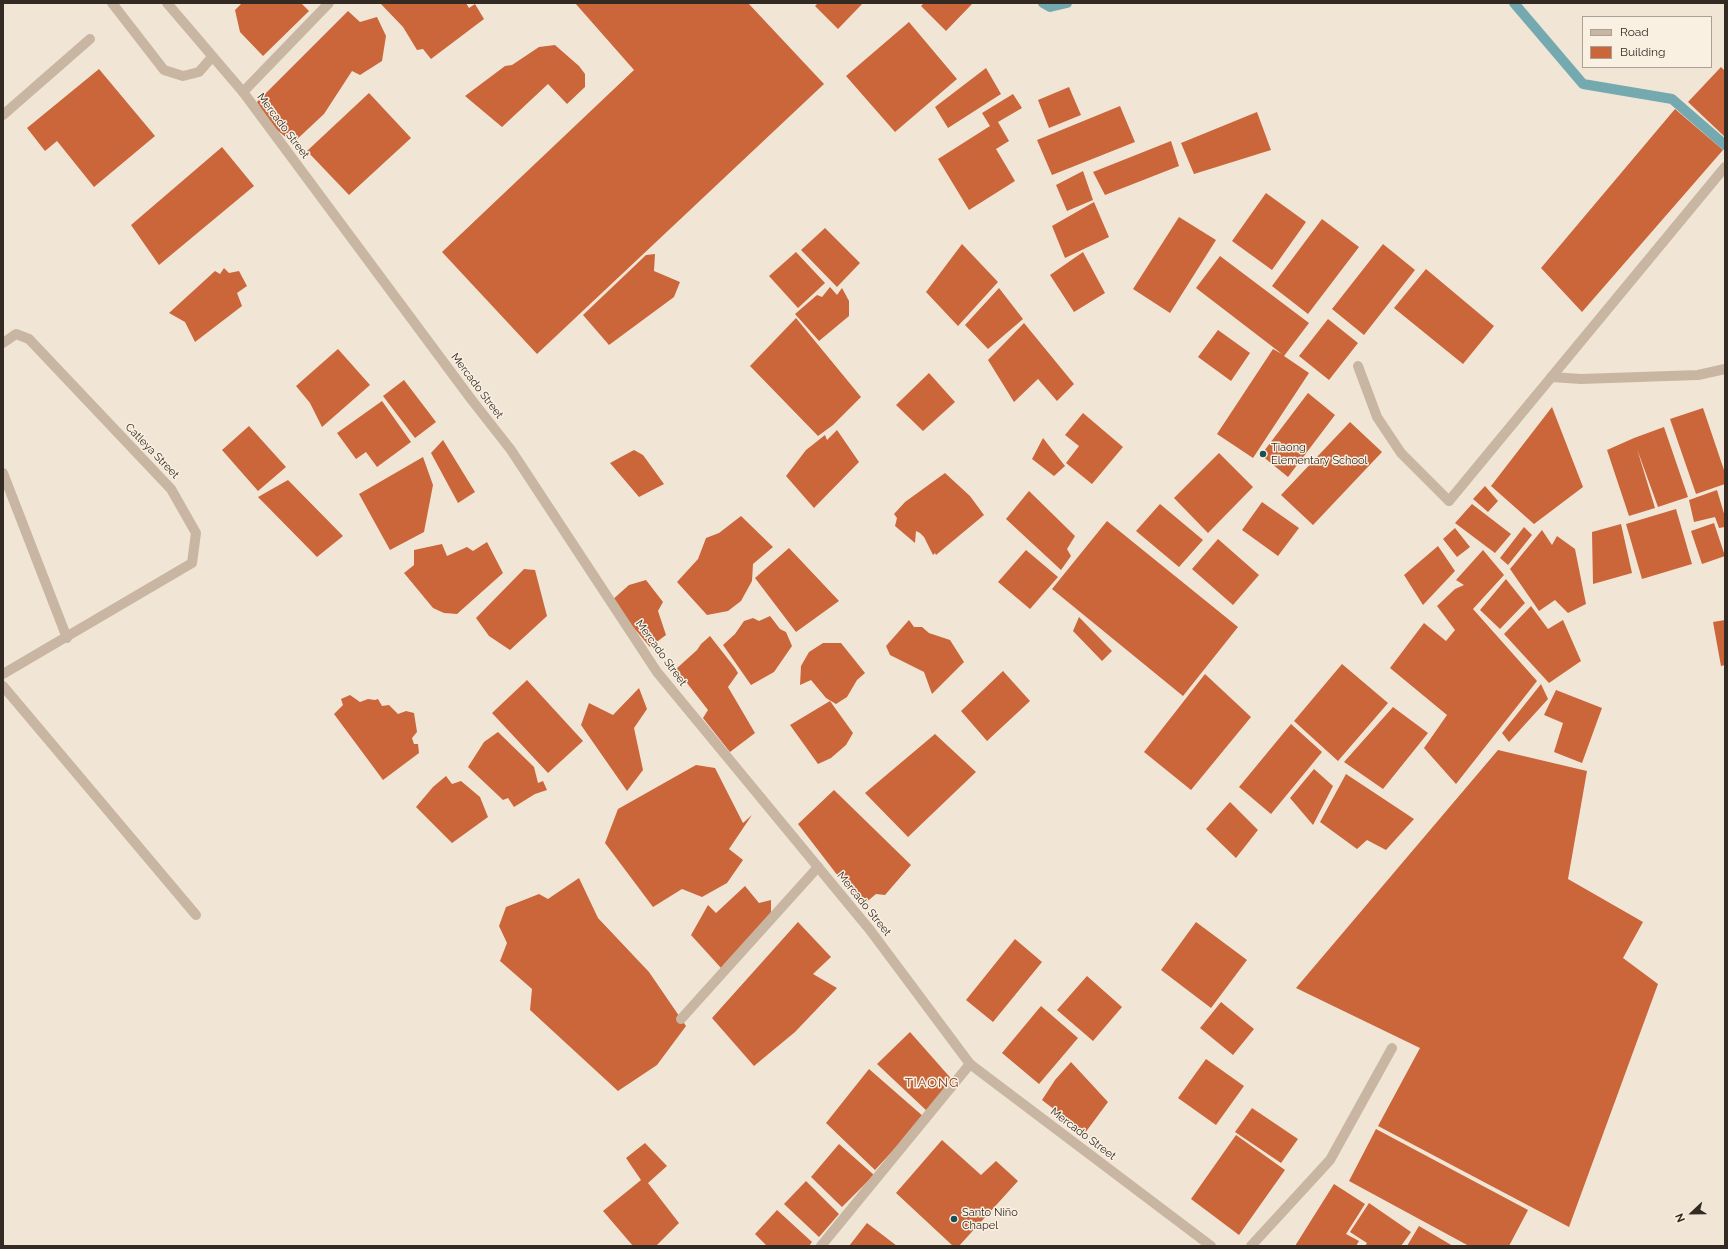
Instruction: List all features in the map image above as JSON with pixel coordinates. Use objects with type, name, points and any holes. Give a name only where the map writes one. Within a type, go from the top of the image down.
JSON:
[{"type":"street","points":[[112,3],[164,70],[183,76],[199,72],[212,57]]},
{"type":"street","name":"Mercado Street","points":[[167,3],[243,92],[471,399],[511,450],[657,672],[870,930],[970,1064],[1211,1246]]},
{"type":"street","points":[[243,92],[329,3]]},
{"type":"street","points":[[3,115],[90,39]]},
{"type":"street","points":[[1358,366],[1377,417],[1401,453],[1449,502],[1725,167]]},
{"type":"street","name":"Catleya Street","points":[[3,342],[16,334],[29,340],[171,489],[196,533],[192,563],[67,638],[3,674]]},
{"type":"street","points":[[1551,377],[1581,380],[1698,375],[1725,369]]},
{"type":"street","points":[[3,473],[67,638]]},
{"type":"street","points":[[3,686],[196,915]]},
{"type":"street","points":[[682,1019],[818,867]]},
{"type":"street","points":[[1251,1246],[1330,1160],[1392,1048]]},
{"type":"street","points":[[822,1246],[970,1064]]},
{"type":"building","points":[[242,3],[301,3],[309,11],[263,56],[240,32],[235,10]]},
{"type":"building","points":[[380,3],[466,3],[469,8],[475,4],[484,19],[431,59],[423,49],[417,50],[403,27]]},
{"type":"building","points":[[575,3],[748,3],[824,84],[537,354],[442,252],[634,70]]},
{"type":"building","points":[[818,3],[863,3],[838,29],[815,6]]},
{"type":"building","points":[[924,3],[972,4],[946,31],[921,6]]},
{"type":"building","points":[[348,11],[360,22],[377,17],[386,36],[382,61],[360,75],[352,71],[324,114],[293,143],[272,126],[257,102]]},
{"type":"building","points":[[909,22],[957,79],[895,132],[846,76]]},
{"type":"building","points":[[555,45],[579,66],[585,74],[585,87],[567,104],[548,84],[502,127],[465,96],[505,66],[512,65],[539,47]]},
{"type":"building","points":[[1721,67],[1725,71],[1725,137],[1688,102]]},
{"type":"building","points":[[986,68],[1001,94],[948,128],[935,107]]},
{"type":"building","points":[[99,69],[155,136],[94,187],[57,141],[45,151],[27,128]]},
{"type":"building","points":[[1069,87],[1081,115],[1049,128],[1038,100]]},
{"type":"building","points":[[369,93],[411,138],[349,195],[307,151]]},
{"type":"building","points":[[1013,94],[1022,108],[998,122],[1009,141],[996,149],[1015,181],[969,210],[938,159],[990,126],[982,113]]},
{"type":"building","points":[[1120,106],[1135,142],[1052,175],[1037,140]]},
{"type":"building","points":[[1675,109],[1723,150],[1582,312],[1541,268]]},
{"type":"building","points":[[1257,112],[1271,150],[1194,174],[1181,143]]},
{"type":"building","points":[[1171,141],[1179,166],[1105,195],[1093,172]]},
{"type":"building","points":[[222,147],[254,186],[159,265],[131,225]]},
{"type":"building","points":[[1083,171],[1093,200],[1067,211],[1056,185]]},
{"type":"building","points":[[1266,193],[1306,222],[1272,270],[1232,241]]},
{"type":"building","points":[[1094,202],[1109,237],[1065,258],[1052,226]]},
{"type":"building","points":[[1179,217],[1216,240],[1170,313],[1133,289]]},
{"type":"building","points":[[1322,219],[1359,247],[1308,314],[1272,286]]},
{"type":"building","points":[[825,228],[860,263],[837,287],[801,250]]},
{"type":"building","points":[[962,244],[998,282],[958,326],[926,292]]},
{"type":"building","points":[[1383,244],[1415,270],[1364,335],[1332,309]]},
{"type":"building","points":[[796,252],[825,283],[798,308],[769,276]]},
{"type":"building","points":[[1083,252],[1105,293],[1074,312],[1050,275]]},
{"type":"building","points":[[655,254],[654,271],[680,282],[674,297],[609,345],[583,315],[646,255]]},
{"type":"building","points":[[1220,256],[1309,323],[1284,356],[1309,373],[1253,458],[1217,434],[1273,349],[1282,354],[1196,288]]},
{"type":"building","points":[[224,268],[229,273],[239,271],[247,286],[237,293],[242,306],[195,342],[185,322],[169,313],[215,271],[220,274]]},
{"type":"building","points":[[1426,269],[1494,326],[1463,364],[1394,308]]},
{"type":"building","points":[[830,287],[837,295],[842,288],[849,301],[849,316],[819,341],[795,314],[817,295],[822,297]]},
{"type":"building","points":[[999,288],[1023,319],[988,349],[965,325]]},
{"type":"building","points":[[796,318],[861,397],[833,425],[818,436],[750,366]]},
{"type":"building","points":[[1328,319],[1358,343],[1329,380],[1299,356]]},
{"type":"building","points":[[1024,323],[1074,384],[1057,401],[1038,379],[1014,402],[988,360]]},
{"type":"building","points":[[1218,330],[1250,353],[1231,381],[1198,357]]},
{"type":"building","points":[[338,349],[370,385],[322,427],[310,403],[296,386]]},
{"type":"building","points":[[929,373],[955,402],[923,431],[896,405]]},
{"type":"building","points":[[404,380],[436,422],[415,438],[383,396]]},
{"type":"building","points":[[1308,393],[1335,415],[1288,477],[1261,455]]},
{"type":"building","points":[[382,401],[411,442],[377,467],[366,452],[356,459],[337,433]]},
{"type":"building","points":[[1552,407],[1583,487],[1534,524],[1491,486]]},
{"type":"building","points":[[1703,408],[1725,473],[1725,484],[1696,494],[1670,419]]},
{"type":"building","points":[[1083,413],[1123,447],[1092,484],[1066,463],[1079,446],[1065,435]]},
{"type":"building","points":[[1350,422],[1382,452],[1313,525],[1281,495]]},
{"type":"building","points":[[249,426],[286,467],[258,491],[222,450]]},
{"type":"building","points":[[1664,427],[1688,497],[1658,507],[1637,449],[1655,508],[1629,516],[1607,450]]},
{"type":"building","points":[[837,430],[859,462],[814,508],[786,476],[806,450],[825,435],[827,440]]},
{"type":"building","points":[[1043,438],[1065,466],[1054,476],[1032,459]]},
{"type":"building","points":[[443,440],[475,492],[458,503],[431,453]]},
{"type":"building","points":[[634,450],[643,455],[664,484],[639,497],[610,463]]},
{"type":"building","points":[[1219,453],[1253,487],[1208,533],[1174,498]]},
{"type":"building","points":[[423,457],[433,485],[424,532],[390,550],[359,494]]},
{"type":"building","points":[[945,473],[970,496],[984,515],[936,555],[935,553],[933,555],[924,537],[920,533],[916,531],[915,543],[895,526],[897,518],[894,514],[905,502]]},
{"type":"building","points":[[288,480],[343,536],[317,557],[258,497]]},
{"type":"building","points":[[1485,486],[1498,501],[1488,512],[1473,499]]},
{"type":"building","points":[[1717,490],[1725,517],[1725,527],[1719,528],[1715,517],[1694,522],[1689,500]]},
{"type":"building","points":[[1029,491],[1075,536],[1067,549],[1071,556],[1061,570],[1006,519]]},
{"type":"building","points":[[1262,502],[1299,528],[1278,556],[1242,530]]},
{"type":"building","points":[[1160,504],[1203,540],[1179,567],[1136,531]]},
{"type":"building","points":[[1472,504],[1511,534],[1495,553],[1455,523]]},
{"type":"building","points":[[1676,509],[1692,564],[1642,579],[1626,524]]},
{"type":"building","points":[[741,516],[773,547],[753,564],[752,581],[741,601],[728,611],[707,615],[677,582],[698,559],[706,538],[719,533]]},
{"type":"building","points":[[1107,521],[1238,627],[1183,696],[1052,589]]},
{"type":"building","points":[[1714,523],[1725,556],[1702,564],[1691,531]]},
{"type":"building","points":[[1621,524],[1632,573],[1593,584],[1592,532]]},
{"type":"building","points":[[1524,527],[1532,535],[1508,565],[1500,558]]},
{"type":"building","points":[[1455,528],[1470,547],[1457,557],[1443,539]]},
{"type":"building","points":[[1542,530],[1552,545],[1557,536],[1575,549],[1586,604],[1568,613],[1555,600],[1539,611],[1510,569]]},
{"type":"building","points":[[1218,539],[1259,575],[1233,605],[1192,569]]},
{"type":"building","points":[[487,542],[503,573],[457,614],[444,613],[433,608],[404,573],[414,565],[414,550],[442,544],[447,556],[467,547],[473,551]]},
{"type":"building","points":[[1438,546],[1455,571],[1423,605],[1404,575]]},
{"type":"building","points":[[789,548],[839,601],[796,632],[755,578]]},
{"type":"building","points":[[1026,550],[1058,577],[1030,609],[998,582]]},
{"type":"building","points":[[1483,550],[1504,575],[1473,609],[1537,681],[1456,784],[1424,748],[1447,715],[1390,668],[1424,623],[1446,641],[1455,630],[1437,606],[1455,589],[1464,585],[1456,580]]},
{"type":"building","points":[[524,569],[535,570],[547,616],[510,650],[489,636],[476,618]]},
{"type":"building","points":[[1506,579],[1525,603],[1500,629],[1480,610]]},
{"type":"building","points":[[646,580],[663,602],[658,611],[666,635],[650,647],[611,601],[629,585]]},
{"type":"building","points":[[1531,606],[1548,629],[1563,620],[1581,661],[1549,683],[1504,634]]},
{"type":"building","points":[[770,616],[780,629],[786,632],[792,646],[774,672],[751,685],[723,645],[735,634],[744,621],[753,618],[759,621]]},
{"type":"building","points":[[1079,617],[1112,651],[1102,661],[1073,631]]},
{"type":"building","points":[[909,620],[914,627],[922,627],[929,633],[950,640],[964,662],[932,694],[924,672],[890,655],[886,646]]},
{"type":"building","points":[[1725,620],[1725,665],[1721,666],[1713,622]]},
{"type":"building","points":[[710,636],[738,673],[728,687],[755,733],[730,752],[703,718],[708,710],[676,669]]},
{"type":"building","points":[[823,643],[841,643],[865,673],[857,680],[847,697],[836,704],[826,698],[811,680],[800,685],[801,666],[809,652]]},
{"type":"building","points":[[1342,664],[1388,703],[1338,761],[1294,721]]},
{"type":"building","points":[[1003,671],[1030,701],[987,741],[961,711]]},
{"type":"building","points":[[1205,674],[1251,717],[1191,790],[1144,752]]},
{"type":"building","points":[[527,680],[583,741],[548,773],[492,713]]},
{"type":"building","points":[[1541,684],[1548,699],[1509,742],[1502,733]]},
{"type":"building","points":[[639,688],[647,709],[634,728],[643,770],[627,791],[581,725],[589,703],[613,715]]},
{"type":"building","points":[[1556,690],[1602,708],[1582,763],[1554,752],[1563,723],[1544,715]]},
{"type":"building","points":[[350,695],[360,702],[368,699],[378,699],[382,706],[389,705],[398,714],[406,711],[414,713],[417,732],[412,738],[414,744],[418,744],[419,753],[383,780],[334,714],[343,705],[341,699]]},
{"type":"building","points":[[830,701],[853,733],[846,745],[831,758],[818,764],[790,725]]},
{"type":"building","points":[[1393,707],[1428,733],[1383,789],[1344,762]]},
{"type":"building","points":[[1291,724],[1322,752],[1271,814],[1239,787]]},
{"type":"building","points":[[498,732],[534,767],[538,783],[543,781],[547,790],[535,794],[514,807],[508,798],[503,800],[468,767],[484,742]]},
{"type":"building","points":[[935,734],[976,772],[908,837],[865,793]]},
{"type":"building","points":[[1498,750],[1587,771],[1568,879],[1643,922],[1623,958],[1658,984],[1569,1227],[1378,1126],[1420,1048],[1296,988]]},
{"type":"building","points":[[696,765],[715,768],[743,823],[752,815],[729,849],[743,860],[727,883],[702,897],[682,889],[653,907],[605,843],[618,809]]},
{"type":"building","points":[[1314,769],[1333,786],[1313,825],[1290,798]]},
{"type":"building","points":[[1346,774],[1414,819],[1386,850],[1367,840],[1357,849],[1320,822]]},
{"type":"building","points":[[446,776],[452,784],[461,781],[480,797],[488,817],[452,843],[416,807],[433,787]]},
{"type":"building","points":[[834,790],[911,865],[885,895],[876,894],[864,904],[838,876],[798,824]]},
{"type":"building","points":[[1230,802],[1258,830],[1236,858],[1206,829]]},
{"type":"building","points":[[579,878],[598,918],[649,972],[686,1026],[657,1065],[618,1091],[530,1010],[532,989],[500,961],[507,943],[499,926],[506,907],[539,894],[548,899]]},
{"type":"building","points":[[745,886],[759,903],[771,900],[771,913],[721,968],[691,935],[708,905],[716,913]]},
{"type":"building","points":[[798,922],[831,957],[813,974],[837,988],[795,1032],[754,1066],[712,1018]]},
{"type":"building","points":[[1196,922],[1247,960],[1211,1008],[1161,970]]},
{"type":"building","points":[[1015,939],[1042,962],[993,1022],[966,1000]]},
{"type":"building","points":[[1087,976],[1122,1007],[1093,1041],[1057,1010]]},
{"type":"building","points":[[1221,1002],[1254,1029],[1233,1055],[1200,1028]]},
{"type":"building","points":[[1041,1006],[1078,1038],[1039,1084],[1002,1053]]},
{"type":"building","points":[[910,1032],[955,1083],[928,1112],[877,1064]]},
{"type":"building","points":[[1206,1059],[1244,1086],[1216,1125],[1178,1098]]},
{"type":"building","points":[[1071,1062],[1108,1102],[1085,1133],[1042,1100],[1055,1080]]},
{"type":"building","points":[[869,1069],[924,1117],[875,1170],[826,1123]]},
{"type":"building","points":[[1252,1108],[1298,1139],[1281,1163],[1235,1132]]},
{"type":"building","points":[[1376,1129],[1528,1210],[1509,1246],[1469,1246],[1349,1181]]},
{"type":"building","points":[[1236,1135],[1285,1170],[1239,1235],[1191,1199]]},
{"type":"building","name":"Santo Niño Chapel","points":[[942,1140],[981,1175],[996,1161],[1018,1181],[959,1246],[953,1246],[896,1193]]},
{"type":"building","points":[[645,1143],[667,1166],[648,1183],[679,1223],[656,1246],[633,1246],[603,1211],[641,1180],[626,1158]]},
{"type":"building","points":[[839,1144],[874,1175],[842,1207],[811,1177]]},
{"type":"building","points":[[806,1181],[839,1214],[819,1237],[784,1204]]},
{"type":"building","points":[[1334,1184],[1365,1204],[1346,1234],[1359,1241],[1356,1246],[1295,1246]]},
{"type":"building","points":[[1369,1203],[1411,1232],[1401,1246],[1365,1246],[1367,1243],[1350,1232]]},
{"type":"building","points":[[777,1210],[812,1242],[809,1246],[767,1246],[755,1234]]},
{"type":"building","points":[[867,1223],[897,1246],[849,1246]]},
{"type":"building","points":[[1419,1226],[1453,1246],[1407,1246]]},
{"type":"waterway","points":[[1043,3],[1050,7],[1067,3]]},
{"type":"waterway","points":[[1514,3],[1583,84],[1672,99],[1725,145]]},
{"type":"place","name":"Tiaong Elementary School","points":[[1263,454]]},
{"type":"place","name":"Santo Niño Chapel","points":[[954,1219]]},
{"type":"district","name":"TIAONG","points":[[932,1083]]}]
